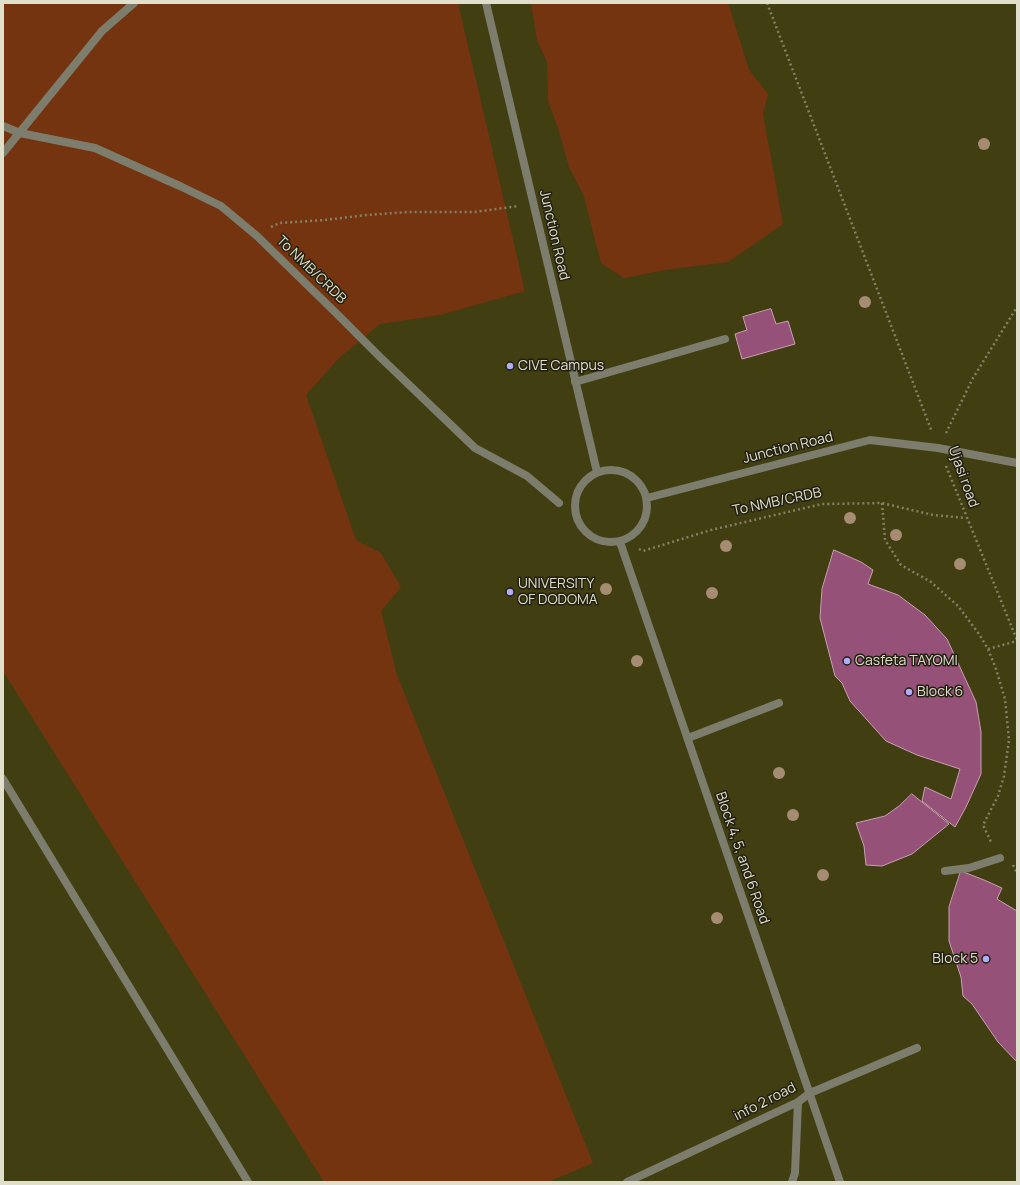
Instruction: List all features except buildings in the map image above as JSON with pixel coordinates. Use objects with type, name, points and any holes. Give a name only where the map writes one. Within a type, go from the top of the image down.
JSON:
[{"type":"street","points":[[3,153],[102,31],[134,3]]},
{"type":"street","name":"Junction Road","points":[[486,3],[597,472]]},
{"type":"street","name":"To NMB/CRDB","points":[[3,126],[20,133],[95,148],[221,206],[257,236],[475,448],[527,476],[560,502]]},
{"type":"street","points":[[575,382],[725,340]]},
{"type":"street","name":"Junction Road","points":[[647,498],[870,440],[938,448],[1017,463]]},
{"type":"street","points":[[609,470],[622,471],[633,477],[642,486],[647,498],[645,520],[639,530],[631,537],[620,542],[609,543],[598,541],[581,527],[576,517],[574,506],[576,495],[580,486],[597,472],[609,470]]},
{"type":"street","name":"Block 4, 5, and 6 Road","points":[[620,542],[840,1182]]},
{"type":"street","points":[[688,738],[779,703]]},
{"type":"street","points":[[3,779],[248,1182]]},
{"type":"street","points":[[945,871],[968,868],[1000,858]]},
{"type":"street","name":"info 2 road","points":[[627,1182],[798,1102],[810,1093],[917,1048]]},
{"type":"street","points":[[792,1182],[795,1173],[798,1102]]},
{"type":"path","points":[[767,3],[938,448]]},
{"type":"path","points":[[257,236],[270,227],[280,223],[407,212],[475,212],[533,203]]},
{"type":"path","name":"Ujasi road","points":[[1017,308],[973,378],[938,448],[1017,641]]},
{"type":"path","points":[[882,503],[885,540],[901,566],[931,582],[958,606],[979,634],[988,650],[1006,699],[1009,740],[1004,776],[998,796],[983,825],[1000,858]]},
{"type":"path","name":"To NMB/CRDB","points":[[620,542],[644,551],[711,530],[822,504],[882,503],[933,515],[967,518]]},
{"type":"path","points":[[988,650],[1017,641]]},
{"type":"shaded area","name":"CIVE Campus","points":[[3,3],[1017,3],[1017,1182],[3,1182]]},
{"type":"shaded area","points":[[3,3],[458,3],[525,291],[440,315],[380,324],[339,358],[306,395],[356,540],[381,553],[401,587],[381,611],[397,675],[593,1163],[548,1182],[324,1182],[3,671]]},
{"type":"shaded area","points":[[531,3],[728,3],[749,70],[768,94],[763,114],[783,224],[728,262],[665,270],[624,278],[601,263],[584,196],[569,167],[559,131],[548,101],[547,62],[537,40]]},
{"type":"place","name":"CIVE Campus","points":[[510,366]]},
{"type":"place","name":"UNIVERSITY OF DODOMA","points":[[510,592]]},
{"type":"place","name":"Casfeta TAYOMI","points":[[847,661]]},
{"type":"place","name":"Block 6","points":[[909,692]]},
{"type":"place","name":"Block 5","points":[[986,959]]}]
